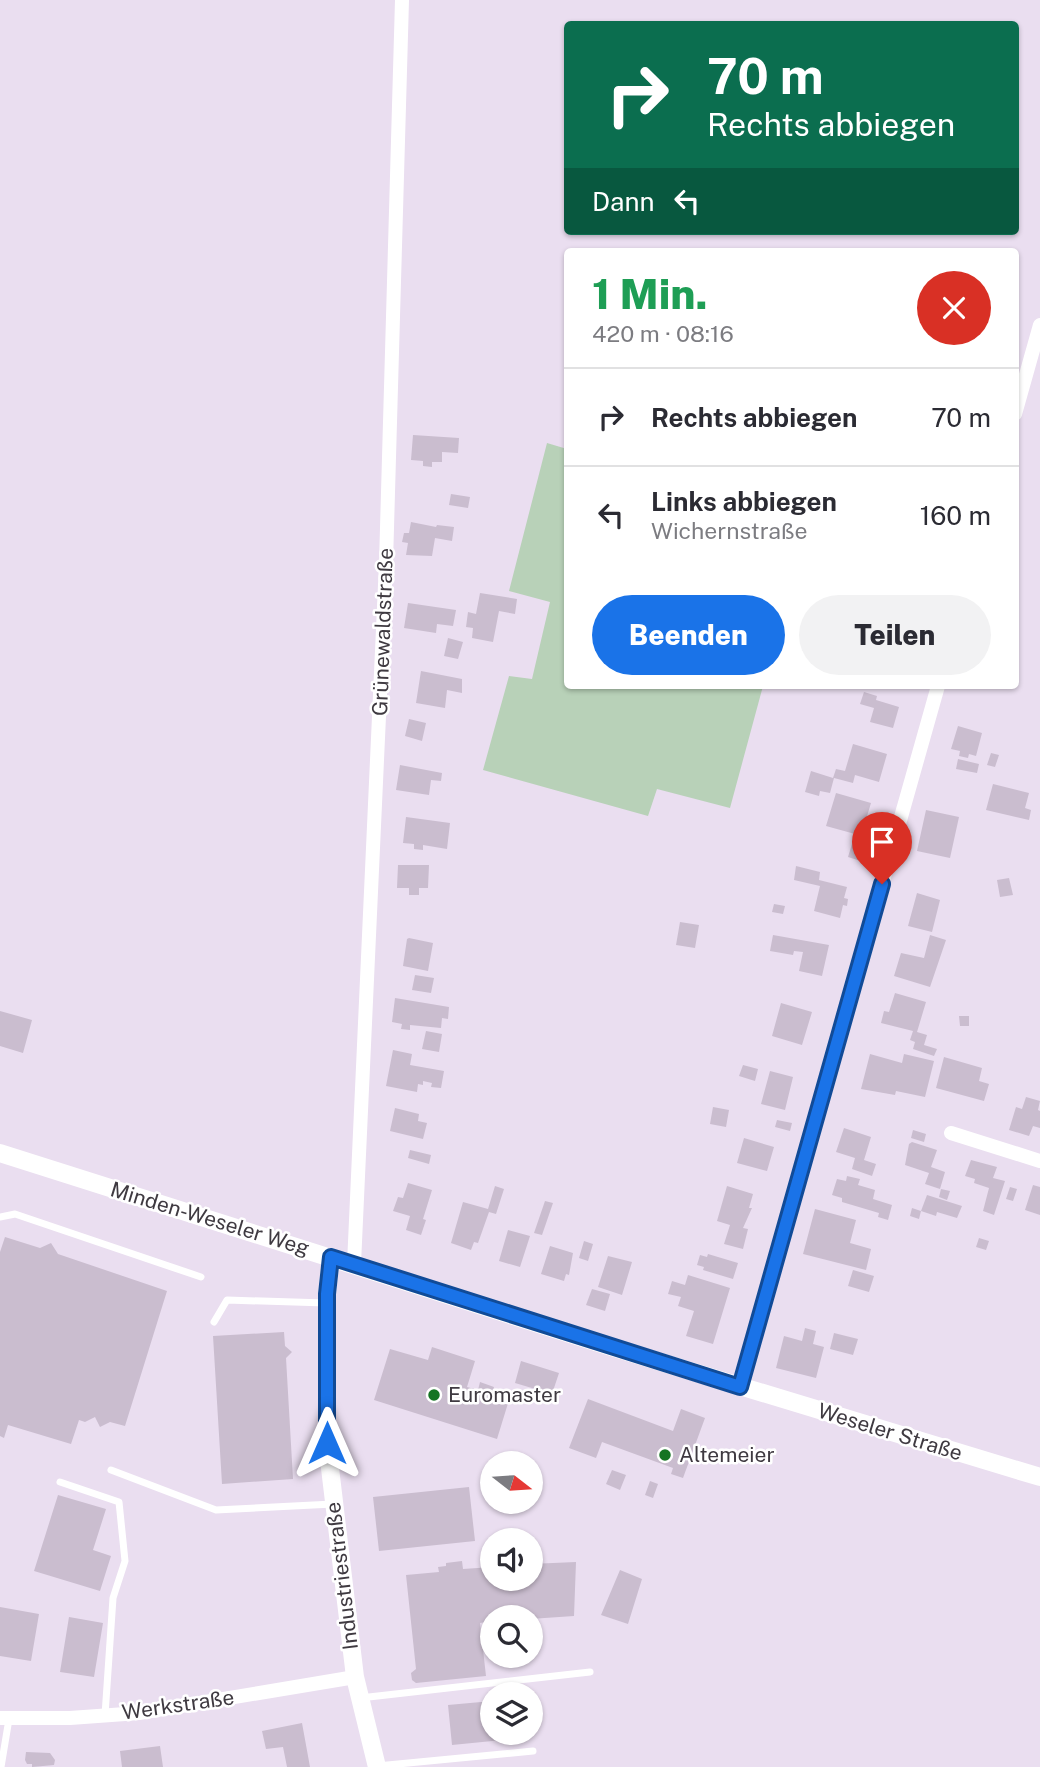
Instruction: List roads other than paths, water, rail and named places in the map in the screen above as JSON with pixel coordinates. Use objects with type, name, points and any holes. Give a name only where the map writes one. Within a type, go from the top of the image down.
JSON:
[{"type":"street","name":"Grünewaldstraße","points":[[354,1264],[386,563],[402,0]]},
{"type":"street","points":[[1019,400],[1040,325]]},
{"type":"street","points":[[740,1387],[937,689]]},
{"type":"street","points":[[951,1133],[1040,1161]]},
{"type":"street","name":"Minden-Weseler Weg","points":[[0,1153],[740,1387]]},
{"type":"street","name":"Industriestraße","points":[[331,1257],[327,1303],[327,1443],[355,1677],[377,1767]]},
{"type":"street","name":"Weseler Straße","points":[[740,1387],[1040,1477]]},
{"type":"street","name":"Werkstraße","points":[[4,1718],[139,1713],[355,1677]]},
{"type":"lane","points":[[0,1217],[15,1214],[201,1277]]},
{"type":"lane","points":[[214,1322],[227,1300],[327,1303]]},
{"type":"lane","points":[[111,1470],[216,1510],[333,1504]]},
{"type":"lane","points":[[60,1482],[119,1502],[125,1561],[113,1598],[105,1715]]},
{"type":"lane","points":[[359,1698],[590,1672]]},
{"type":"lane","points":[[1,1767],[4,1718]]},
{"type":"lane","points":[[377,1767],[533,1751]]},
{"type":"place","name":"Euromaster","points":[[434,1395]]},
{"type":"place","name":"Altemeier","points":[[665,1455]]}]
